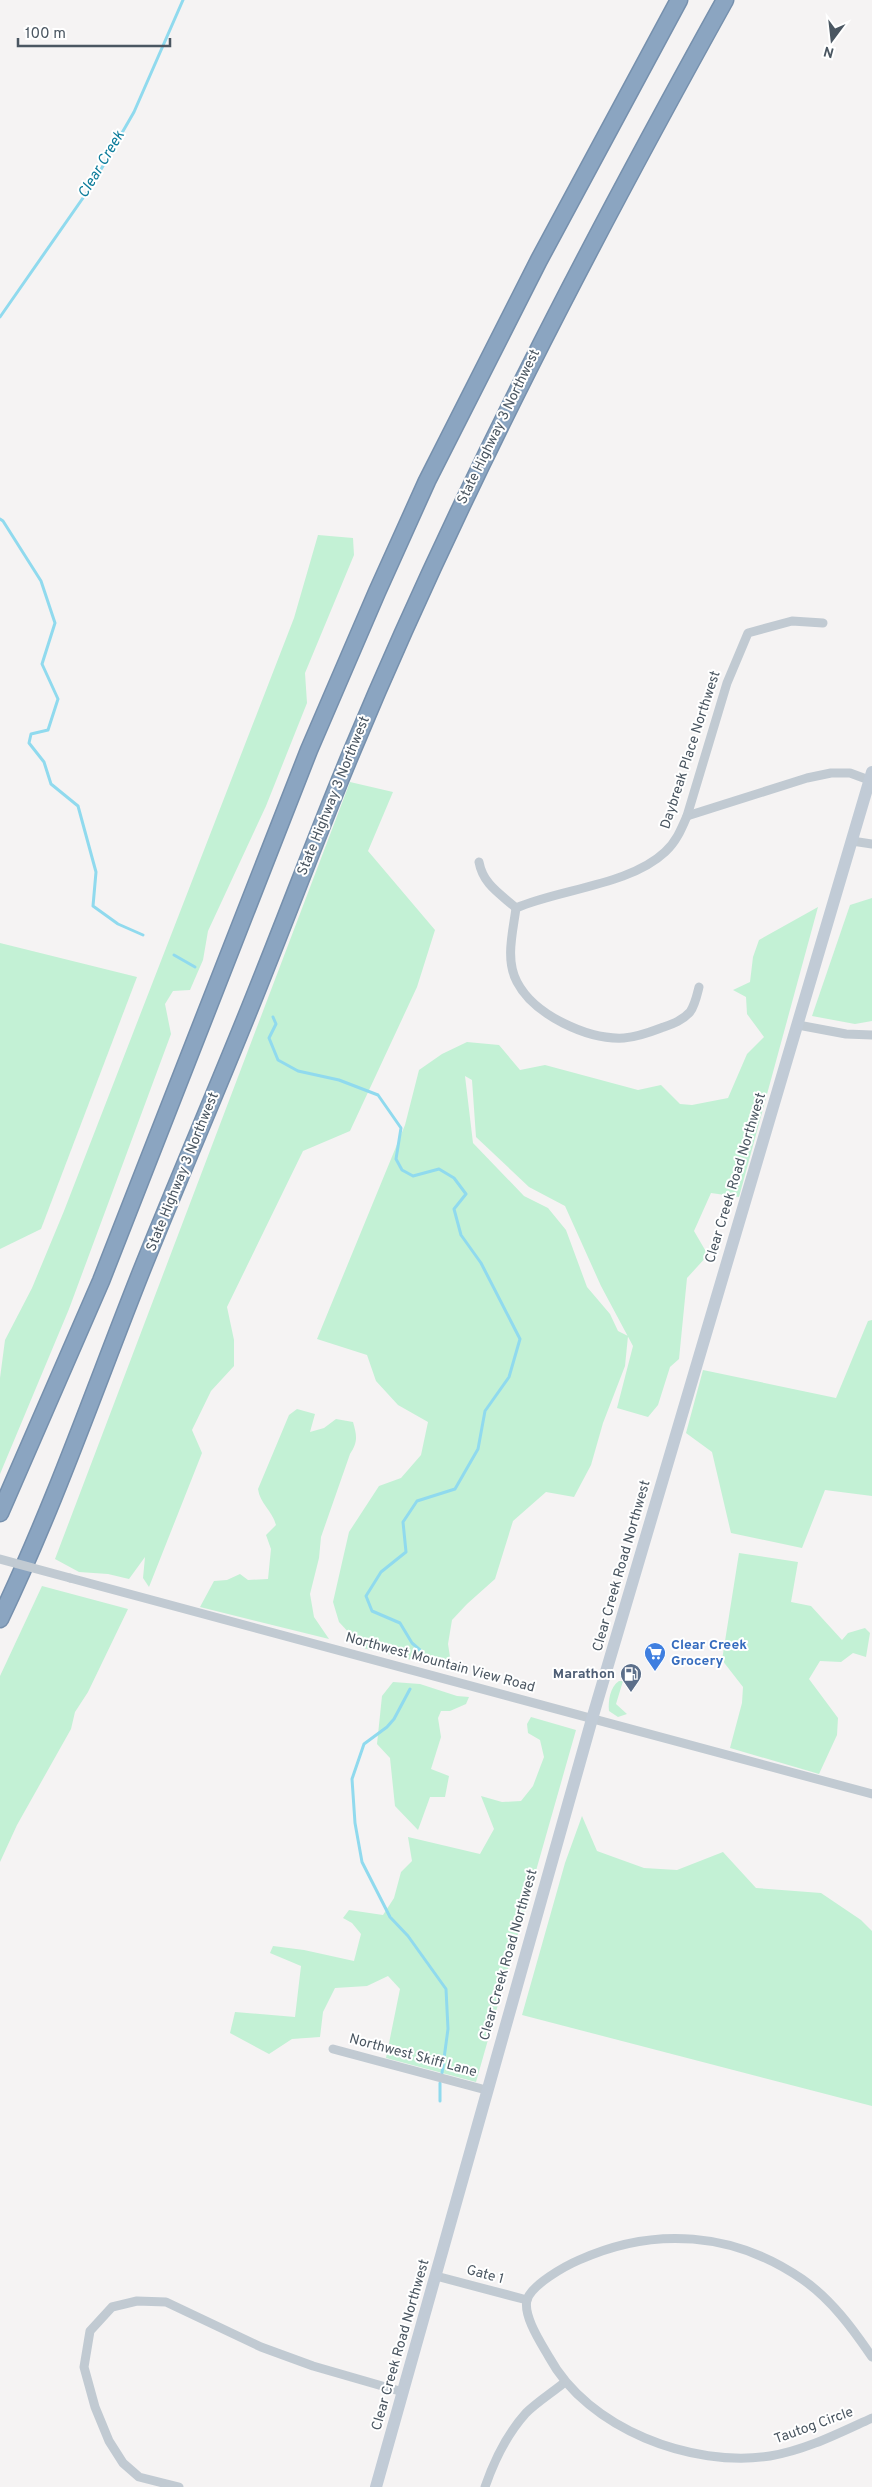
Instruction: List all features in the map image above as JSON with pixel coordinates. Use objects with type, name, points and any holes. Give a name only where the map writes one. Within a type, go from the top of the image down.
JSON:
[{"type":"highway","points":[[0,1513],[101,1280],[298,776],[377,592],[428,480],[538,260],[679,0]]},
{"type":"highway","name":"State Highway 3 Northwest","points":[[0,1619],[92,1401],[142,1272],[264,974],[349,756],[414,606],[508,406],[548,328],[725,0]]},
{"type":"main road","name":"Clear Creek Road Northwest","points":[[376,2487],[486,2090],[592,1719],[871,776]]},
{"type":"street","name":"Daybreak Place Northwest","points":[[516,908],[639,869],[665,852],[679,836],[687,816],[727,683],[748,633],[792,621],[823,622]]},
{"type":"street","points":[[687,816],[807,778],[831,773],[871,776]]},
{"type":"street","points":[[852,841],[872,844]]},
{"type":"street","points":[[479,862],[481,875],[494,890],[516,908],[510,950],[511,966],[524,994],[539,1008],[576,1028],[607,1037],[640,1036],[678,1022],[693,1007],[699,987]]},
{"type":"street","points":[[798,1025],[846,1034],[872,1036]]},
{"type":"street","name":"Northwest Mountain View Road","points":[[0,1559],[872,1794]]},
{"type":"street","name":"Northwest Skiff Lane","points":[[333,2049],[486,2090]]},
{"type":"street","points":[[527,2300],[536,2285],[576,2261],[600,2250],[665,2238],[688,2237],[715,2241],[776,2264],[803,2280],[836,2310],[872,2357]]},
{"type":"street","name":"Gate 1","points":[[436,2276],[527,2300]]},
{"type":"street","name":"Tautog Circle","points":[[527,2300],[528,2318],[553,2366],[565,2382],[606,2418],[656,2443],[692,2453],[722,2457],[768,2456],[785,2453],[826,2439],[872,2418]]},
{"type":"street","points":[[179,2487],[139,2477],[123,2463],[109,2441],[95,2408],[84,2368],[90,2331],[112,2307],[137,2301],[166,2302],[261,2347],[305,2363],[403,2392]]},
{"type":"street","points":[[485,2487],[492,2468],[507,2439],[522,2419],[565,2382]]},
{"type":"green space","points":[[318,535],[353,538],[354,555],[305,673],[307,703],[266,806],[208,931],[203,960],[190,990],[173,991],[165,1004],[171,1034],[69,1309],[0,1474],[0,1378],[5,1340],[32,1288],[64,1211],[294,618]]},
{"type":"green space","points":[[350,782],[393,792],[368,851],[435,930],[417,987],[350,1131],[303,1151],[227,1307],[234,1340],[234,1366],[211,1391],[192,1430],[202,1453],[149,1587],[143,1578],[145,1557],[129,1579],[108,1574],[79,1572],[55,1559]]},
{"type":"green space","points":[[872,898],[872,1021],[855,1024],[812,1016],[850,905]]},
{"type":"green space","points":[[818,907],[739,1197],[711,1193],[694,1231],[708,1255],[687,1278],[679,1359],[670,1367],[658,1405],[648,1417],[617,1408],[633,1346],[628,1337],[625,1366],[603,1423],[591,1465],[574,1497],[546,1492],[513,1521],[495,1579],[452,1620],[448,1644],[452,1670],[363,1648],[339,1622],[333,1602],[349,1532],[379,1486],[401,1478],[421,1455],[428,1422],[398,1405],[376,1381],[367,1355],[317,1339],[405,1125],[419,1070],[442,1054],[467,1042],[499,1045],[520,1070],[545,1065],[638,1090],[661,1085],[680,1104],[692,1105],[728,1098],[747,1054],[764,1037],[747,1014],[746,997],[733,990],[750,982],[753,957],[759,940]],"holes":[[[465,1076],[472,1080],[476,1137],[529,1187],[565,1206],[601,1286],[628,1336],[618,1331],[610,1314],[587,1287],[566,1230],[548,1208],[524,1196],[473,1143]]]},
{"type":"green space","points":[[0,943],[137,977],[41,1229],[0,1249]]},
{"type":"green space","points":[[872,1320],[872,1496],[825,1490],[802,1548],[731,1533],[712,1452],[686,1433],[703,1370],[836,1398],[868,1321]]},
{"type":"green space","points":[[297,1409],[315,1414],[310,1432],[324,1428],[336,1419],[353,1422],[356,1435],[356,1442],[321,1537],[319,1558],[310,1594],[314,1617],[329,1639],[200,1607],[214,1581],[227,1580],[240,1574],[248,1580],[268,1579],[271,1549],[266,1535],[276,1525],[272,1515],[261,1499],[258,1489],[289,1415]]},
{"type":"green space","points":[[739,1553],[798,1562],[791,1602],[811,1606],[842,1640],[848,1633],[865,1628],[870,1633],[866,1657],[853,1653],[841,1662],[820,1661],[809,1679],[838,1718],[837,1735],[819,1774],[730,1748],[742,1703],[743,1687],[722,1660]]},
{"type":"green space","points":[[42,1586],[128,1609],[88,1692],[75,1712],[71,1729],[17,1825],[0,1862],[0,1676]]},
{"type":"green space","points":[[619,1681],[623,1681],[616,1704],[627,1714],[618,1717],[609,1711],[609,1703],[610,1694]]},
{"type":"green space","points":[[393,1682],[420,1684],[457,1696],[469,1697],[466,1704],[450,1711],[441,1711],[438,1718],[441,1737],[431,1769],[449,1776],[445,1797],[430,1797],[418,1830],[395,1806],[390,1758],[377,1744],[382,1696]]},
{"type":"green space","points":[[531,1717],[576,1730],[476,2082],[386,2058],[400,1989],[388,1976],[367,1986],[335,1988],[323,2012],[320,2037],[292,2039],[269,2054],[230,2033],[235,2012],[295,2017],[301,1966],[270,1953],[273,1946],[304,1950],[354,1961],[361,1934],[352,1923],[343,1918],[349,1910],[383,1915],[394,1898],[401,1872],[412,1861],[408,1837],[480,1854],[494,1829],[481,1796],[502,1802],[521,1801],[533,1786],[544,1757],[540,1740],[528,1733],[527,1724]]},
{"type":"green space","points":[[582,1816],[597,1851],[644,1868],[677,1870],[723,1852],[756,1888],[821,1893],[861,1920],[872,1931],[872,2106],[522,2015],[565,1863]]},
{"type":"waterway","name":"Clear Creek","points":[[0,317],[92,185],[134,112],[183,0]]},
{"type":"waterway","points":[[0,519],[41,581],[55,623],[42,664],[58,699],[48,730],[31,734],[29,743],[44,762],[51,784],[78,806],[96,872],[93,906],[118,924],[143,935]]},
{"type":"waterway","points":[[174,955],[195,967]]},
{"type":"waterway","points":[[273,1017],[276,1024],[269,1038],[278,1060],[298,1071],[339,1080],[378,1095],[401,1128],[396,1159],[402,1170],[413,1176],[439,1169],[454,1178],[466,1194],[454,1209],[461,1235],[481,1263],[520,1339],[509,1377],[485,1411],[478,1449],[455,1489],[417,1501],[403,1522],[406,1552],[381,1572],[366,1596],[372,1611],[400,1623],[412,1643],[420,1650]]},
{"type":"waterway","points":[[410,1689],[394,1719],[387,1727],[364,1744],[352,1779],[355,1823],[362,1862],[390,1917],[408,1936],[446,1989],[448,2029],[442,2073]]},
{"type":"waterway","points":[[440,2083],[440,2101]]},
{"type":"place","name":"Clear Creek Grocery","points":[[655,1672]]},
{"type":"place","name":"Marathon","points":[[631,1693]]}]
